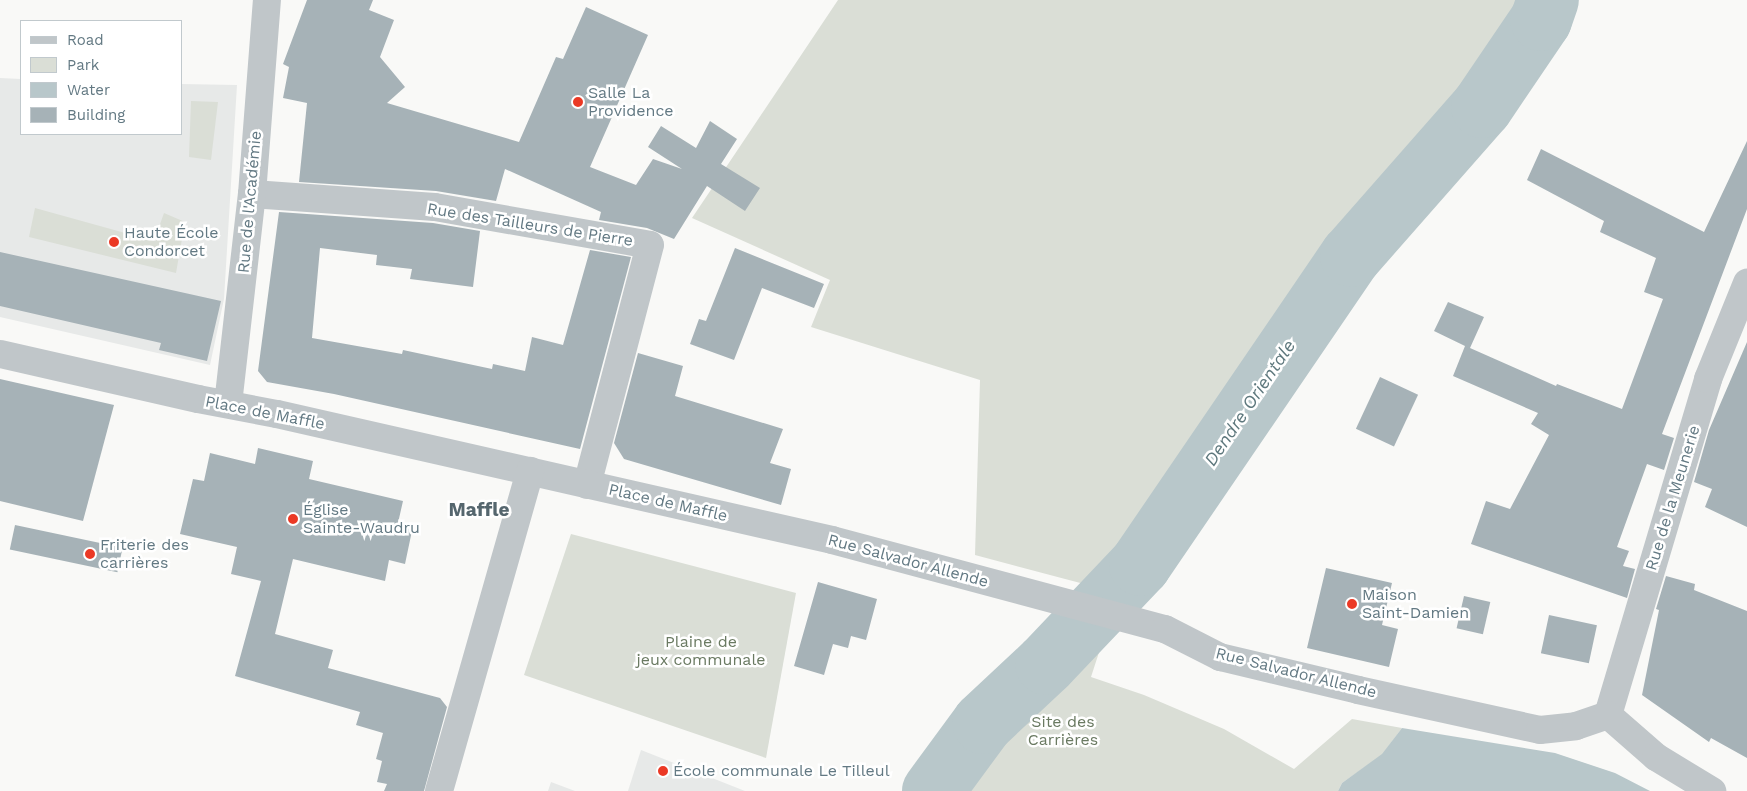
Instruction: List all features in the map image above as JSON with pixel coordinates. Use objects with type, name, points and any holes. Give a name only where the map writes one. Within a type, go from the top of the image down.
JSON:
[{"type":"street","name":"Rue de l'Académie","points":[[228,404],[252,194],[267,0]]},
{"type":"street","name":"Rue des Tailleurs de Pierre","points":[[252,194],[435,207],[650,244],[587,485]]},
{"type":"street","name":"Rue de la Meunerie","points":[[1608,715],[1708,379],[1747,284]]},
{"type":"street","name":"Place de Maffle","points":[[0,354],[807,534]]},
{"type":"street","points":[[438,791],[530,471]]},
{"type":"street","name":"Rue Salvador Allende","points":[[807,534],[1165,629],[1220,657],[1540,730],[1576,726],[1608,715]]},
{"type":"street","points":[[1608,715],[1656,757],[1712,791]]},
{"type":"shaded area","name":"Haute École Condorcet","points":[[0,78],[20,79],[20,135],[182,135],[182,84],[237,85],[224,299],[210,365],[0,317]]},
{"type":"shaded area","name":"École communale Le Tilleul","points":[[641,750],[745,791],[628,791]]},
{"type":"shaded area","points":[[551,782],[575,791],[548,791]]},
{"type":"green space","points":[[838,0],[1548,0],[1541,20],[1482,107],[1351,256],[1103,589],[975,555],[980,380],[811,327],[830,280],[692,218]]},
{"type":"green space","points":[[191,101],[218,102],[211,160],[189,157]]},
{"type":"green space","points":[[35,208],[154,241],[164,213],[185,222],[176,273],[29,237]]},
{"type":"green space","name":"Plaine de jeux communale","points":[[571,534],[796,593],[766,758],[524,675]]},
{"type":"green space","name":"Site des Carrières","points":[[1071,638],[1103,640],[1091,677],[1144,695],[1224,729],[1294,769],[1352,719],[1402,728],[1382,755],[1342,783],[1338,791],[933,791],[983,723]]},
{"type":"water","points":[[1402,728],[1555,753],[1615,773],[1650,791],[1338,791],[1342,783],[1382,754]]},
{"type":"building","points":[[307,0],[373,0],[369,10],[394,20],[380,57],[405,87],[387,103],[519,142],[556,57],[563,59],[586,7],[648,35],[590,167],[636,185],[653,159],[682,169],[648,147],[661,126],[696,148],[710,121],[737,139],[721,164],[760,188],[745,211],[707,186],[674,239],[647,228],[599,220],[601,212],[505,169],[496,201],[436,191],[299,182],[307,103],[283,98],[289,67],[283,64]]},
{"type":"building","points":[[1747,141],[1747,209],[1662,434],[1674,438],[1664,470],[1647,464],[1617,547],[1629,551],[1623,566],[1635,569],[1627,598],[1471,544],[1486,501],[1510,509],[1549,435],[1531,424],[1538,413],[1453,376],[1465,346],[1434,331],[1448,302],[1484,317],[1470,348],[1556,386],[1557,384],[1622,409],[1663,299],[1644,292],[1656,258],[1600,232],[1604,221],[1527,180],[1541,149],[1704,232]]},
{"type":"building","points":[[279,212],[433,223],[480,231],[473,287],[410,279],[412,269],[376,265],[377,255],[320,248],[312,338],[402,354],[403,350],[492,369],[493,364],[525,371],[532,337],[563,345],[590,250],[631,257],[580,449],[334,394],[267,382],[258,371]]},
{"type":"building","points":[[735,248],[824,284],[814,308],[762,288],[734,360],[690,344],[699,319],[706,321]]},
{"type":"building","points":[[0,252],[221,301],[207,361],[159,350],[161,343],[0,306]]},
{"type":"building","points":[[1747,342],[1747,527],[1705,507],[1712,489],[1694,482],[1709,430]]},
{"type":"building","points":[[638,353],[683,366],[675,396],[783,429],[770,463],[791,469],[781,505],[624,459],[614,443]]},
{"type":"building","points":[[1380,377],[1418,395],[1394,446],[1356,429]]},
{"type":"building","points":[[0,379],[114,405],[83,521],[0,501]]},
{"type":"building","points":[[258,448],[313,461],[309,479],[403,501],[398,523],[413,526],[405,564],[389,560],[385,581],[293,559],[275,634],[333,650],[328,668],[440,698],[447,707],[424,791],[384,791],[387,784],[377,782],[382,761],[376,759],[383,733],[356,725],[360,712],[235,676],[261,581],[231,574],[237,547],[180,534],[193,479],[204,481],[210,453],[255,464]]},
{"type":"building","points":[[15,525],[123,548],[117,572],[10,549]]},
{"type":"building","name":"Maison Saint-Damien","points":[[1326,568],[1392,583],[1382,625],[1398,629],[1389,667],[1307,648]]},
{"type":"building","points":[[1666,576],[1695,584],[1694,590],[1747,611],[1747,758],[1711,738],[1709,742],[1642,695],[1659,610],[1656,609]]},
{"type":"building","points":[[818,582],[877,599],[866,640],[851,636],[848,648],[833,644],[824,675],[794,666]]},
{"type":"building","points":[[1464,596],[1490,602],[1483,634],[1457,628]]},
{"type":"building","points":[[1549,615],[1597,625],[1589,663],[1541,653]]},
{"type":"waterway","name":"Dendre Orientale","points":[[933,791],[983,723],[1046,664],[1140,565],[1351,256],[1482,107],[1541,20],[1548,0]]},
{"type":"place","name":"Salle La Providence","points":[[578,102]]},
{"type":"place","name":"Haute École Condorcet","points":[[114,242]]},
{"type":"place","name":"Église Sainte-Waudru","points":[[293,519]]},
{"type":"place","name":"Friterie des carrières","points":[[90,554]]},
{"type":"place","name":"Maison Saint-Damien","points":[[1352,604]]},
{"type":"place","name":"École communale Le Tilleul","points":[[663,771]]},
{"type":"district","name":"Maffle","points":[[479,510]]}]
